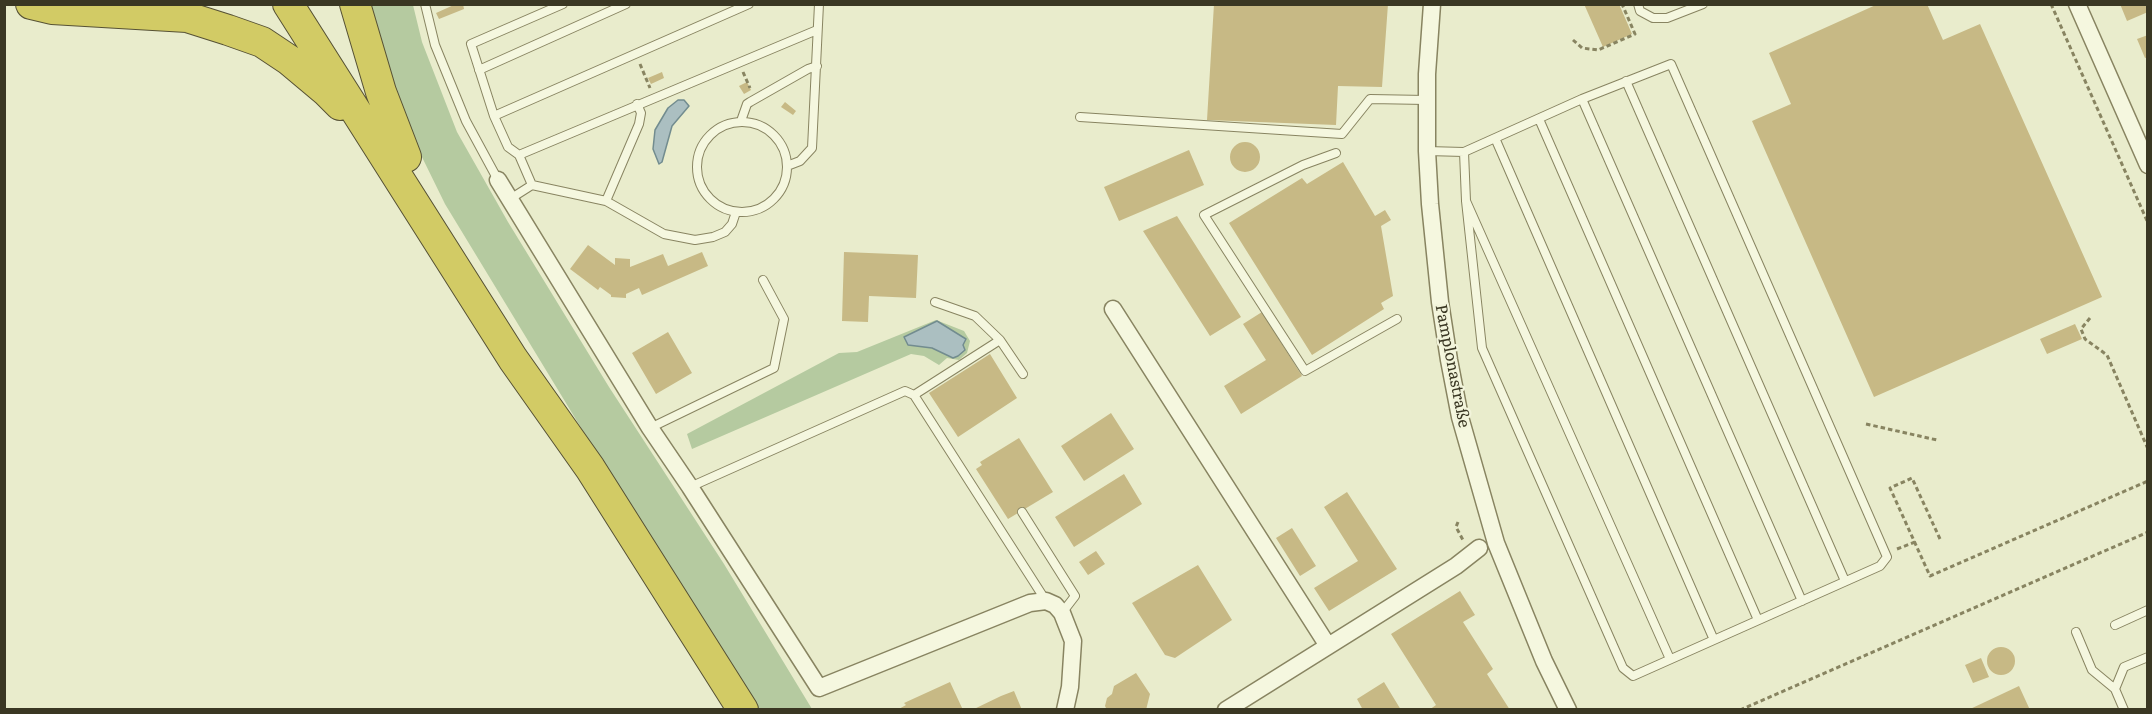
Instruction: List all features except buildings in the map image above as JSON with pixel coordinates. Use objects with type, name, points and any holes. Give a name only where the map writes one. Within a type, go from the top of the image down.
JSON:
[{"type":"highway","points":[[32,4],[52,9],[188,17],[262,42],[289,60],[326,91],[404,171]]},
{"type":"highway","points":[[288,4],[527,351],[590,468],[743,710]]},
{"type":"highway","points":[[310,4],[404,171]]},
{"type":"highway","points":[[355,4],[404,171]]},
{"type":"street","name":"Pamplonastraße","points":[[1432,4],[1426,100],[1427,151],[1440,302],[1449,360],[1460,417],[1496,543],[1544,661],[1568,710]]},
{"type":"street","points":[[2077,4],[2148,165]]},
{"type":"street","points":[[498,180],[650,428],[819,688],[1029,603],[1046,601],[1056,605],[1062,613],[1073,641],[1070,687],[1065,710]]},
{"type":"street","points":[[1113,309],[1328,646]]},
{"type":"street","points":[[1226,710],[1456,566],[1479,548]]},
{"type":"lane","points":[[425,4],[435,45],[466,121],[498,180]]},
{"type":"lane","points":[[532,185],[519,155],[508,147],[494,116],[471,44],[563,4]]},
{"type":"lane","points":[[479,70],[626,4]]},
{"type":"lane","points":[[494,116],[749,4]]},
{"type":"lane","points":[[787,166],[800,161],[812,148],[819,4]]},
{"type":"lane","points":[[1638,4],[1640,11],[1653,18],[1667,18],[1703,4]]},
{"type":"lane","points":[[519,155],[818,30]]},
{"type":"lane","points":[[1427,151],[1464,152],[1582,99],[1671,64],[1887,557],[1880,566],[1633,675],[1623,668],[1482,348],[1466,201],[1464,152]]},
{"type":"lane","points":[[741,121],[747,104],[807,69],[817,66]]},
{"type":"lane","points":[[1626,81],[1845,581]]},
{"type":"lane","points":[[1080,117],[1342,134],[1370,99],[1426,100]]},
{"type":"lane","points":[[1582,99],[1802,601]]},
{"type":"lane","points":[[606,201],[639,124],[641,113],[637,104]]},
{"type":"lane","points":[[1539,119],[1758,620]]},
{"type":"lane","points":[[741,121],[761,125],[777,138],[786,156],[787,166],[783,185],[771,201],[753,211],[736,212],[723,208],[707,196],[701,187],[696,168],[700,148],[713,132],[721,126],[741,121]]},
{"type":"lane","points":[[1495,138],[1714,640]]},
{"type":"lane","points":[[1336,153],[1303,165],[1204,215],[1305,371],[1397,319]]},
{"type":"lane","points":[[510,199],[532,185],[606,201],[664,234],[695,240],[713,237],[724,232],[732,224],[736,212]]},
{"type":"lane","points":[[1466,201],[1670,659]]},
{"type":"lane","points":[[650,428],[774,368],[784,319],[763,279]]},
{"type":"lane","points":[[935,302],[975,316],[1000,340],[1023,375]]},
{"type":"lane","points":[[914,395],[1000,340]]},
{"type":"lane","points":[[690,487],[905,392],[914,395],[1046,601]]},
{"type":"lane","points":[[1022,512],[1075,596],[1062,613]]},
{"type":"lane","points":[[2115,625],[2148,610]]},
{"type":"lane","points":[[2076,632],[2092,670],[2115,689],[2124,710]]},
{"type":"lane","points":[[2115,689],[2124,667],[2148,657]]},
{"type":"path","points":[[1573,40],[1582,48],[1598,50],[1635,34],[1622,4]]},
{"type":"path","points":[[2051,4],[2148,223]]},
{"type":"path","points":[[635,54],[654,97]]},
{"type":"path","points":[[738,62],[755,99]]},
{"type":"path","points":[[2090,318],[2081,329],[2085,339],[2107,355],[2148,449]]},
{"type":"path","points":[[1866,424],[1937,440]]},
{"type":"path","points":[[1940,539],[1912,478],[1890,488],[1930,576],[2148,481]]},
{"type":"path","points":[[1456,527],[1458,522]]},
{"type":"path","points":[[1740,710],[2148,532]]},
{"type":"green space","points":[[364,5],[413,5],[422,42],[457,132],[508,222],[609,387],[724,564],[812,709],[757,709],[617,487],[445,204],[396,104]]},
{"type":"green space","points":[[936,320],[964,331],[970,341],[967,353],[959,360],[947,358],[939,365],[924,356],[911,354],[692,449],[687,434],[839,353],[857,352]]},
{"type":"shaded area","points":[[678,100],[684,100],[689,106],[672,126],[662,162],[659,164],[653,149],[655,130],[668,108]]},
{"type":"shaded area","points":[[937,321],[966,339],[963,345],[965,350],[958,356],[953,358],[932,348],[908,345],[904,337]]}]
